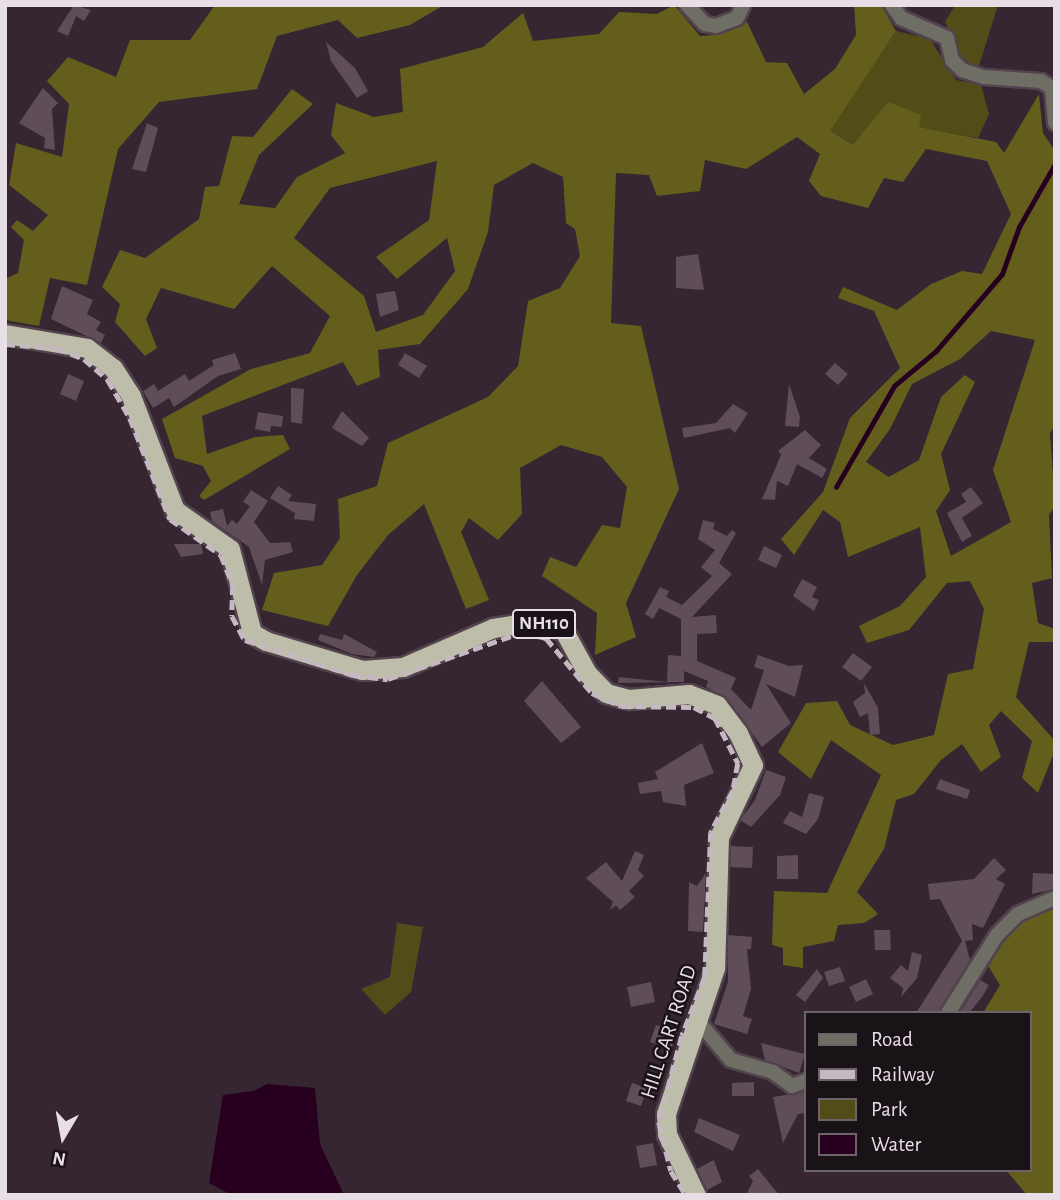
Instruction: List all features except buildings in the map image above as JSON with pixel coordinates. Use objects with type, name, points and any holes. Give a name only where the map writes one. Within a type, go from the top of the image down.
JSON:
[{"type":"highway","name":"HILL CART ROAD","points":[[5,334],[87,348],[113,368],[131,396],[175,510],[230,549],[252,633],[266,641],[362,670],[403,667],[493,628],[537,621],[564,631],[587,673],[606,693],[629,699],[689,694],[717,705],[738,733],[753,765],[719,837],[715,968],[666,1114],[667,1135],[696,1195]]},
{"type":"street","points":[[691,10],[716,26],[737,18],[743,5]]},
{"type":"street","points":[[892,5],[901,18],[947,38],[952,60],[962,70],[984,77],[1041,81],[1052,88],[1055,123]]},
{"type":"street","points":[[949,1011],[997,935],[1018,914],[1055,898]]},
{"type":"street","points":[[697,1020],[731,1060],[773,1072],[792,1086],[804,1082]]},
{"type":"green space","points":[[955,5],[998,5],[979,66],[963,60],[945,22]]},
{"type":"green space","points":[[896,31],[930,39],[956,80],[981,85],[989,114],[978,138],[918,127],[853,145],[829,131]]},
{"type":"green space","points":[[397,923],[423,927],[411,992],[385,1015],[361,989],[390,977]]},
{"type":"shaded area","points":[[215,5],[444,5],[410,25],[357,38],[338,20],[277,36],[257,89],[159,102],[118,149],[87,285],[50,278],[39,326],[5,320],[5,286],[7,278],[18,273],[24,240],[11,227],[17,220],[33,231],[48,215],[9,185],[16,143],[62,157],[69,104],[47,81],[68,57],[116,77],[130,40],[190,40]]},
{"type":"shaded area","points":[[674,5],[700,36],[716,35],[747,22],[766,62],[787,63],[804,94],[835,69],[856,35],[854,5],[881,5],[896,31],[830,131],[853,145],[888,102],[921,115],[919,127],[996,142],[1004,153],[1039,94],[1043,133],[1055,151],[1055,426],[1050,433],[1055,506],[1049,515],[1052,578],[1032,583],[1038,623],[1055,629],[1055,642],[1029,642],[1016,697],[1055,741],[1055,750],[1038,793],[1022,778],[1032,741],[1001,711],[989,725],[1001,757],[981,772],[962,744],[941,760],[914,794],[896,800],[884,849],[857,892],[878,914],[864,923],[838,925],[834,941],[803,947],[803,968],[783,965],[783,948],[772,945],[774,891],[827,893],[881,775],[831,740],[811,779],[778,752],[806,703],[837,701],[850,725],[893,745],[934,735],[948,674],[973,669],[984,609],[970,581],[947,583],[909,630],[867,643],[859,626],[900,606],[926,577],[920,527],[848,557],[840,522],[823,510],[794,555],[781,539],[823,492],[850,418],[900,368],[874,311],[838,298],[843,287],[897,310],[931,284],[962,271],[982,274],[1011,214],[987,161],[926,149],[903,182],[884,178],[868,208],[821,196],[809,181],[820,154],[797,137],[746,169],[705,160],[700,191],[657,196],[649,175],[616,173],[611,323],[641,326],[679,489],[626,603],[636,637],[595,655],[597,613],[542,576],[550,557],[576,567],[602,525],[620,528],[627,487],[602,457],[561,445],[520,468],[522,514],[498,540],[469,518],[461,532],[489,600],[466,609],[424,504],[388,535],[357,575],[328,626],[262,610],[274,573],[322,565],[340,538],[338,499],[377,486],[388,443],[488,397],[518,366],[528,301],[560,288],[580,256],[575,229],[566,223],[563,177],[533,163],[494,185],[488,232],[468,289],[420,344],[378,350],[380,377],[357,386],[343,362],[202,416],[207,454],[255,437],[283,435],[290,449],[204,500],[199,496],[211,481],[203,466],[175,458],[162,419],[251,369],[310,353],[330,316],[272,266],[234,309],[161,288],[146,319],[157,348],[145,356],[115,322],[120,304],[102,287],[120,250],[145,258],[199,219],[205,187],[219,186],[232,136],[253,137],[292,89],[313,104],[259,155],[239,204],[275,208],[297,177],[345,153],[331,135],[336,103],[374,117],[403,112],[400,69],[483,47],[523,13],[533,41],[599,34],[619,12],[657,14]],"holes":[[[437,161],[429,220],[376,257],[397,279],[447,238],[455,271],[423,315],[376,332],[364,296],[294,238],[330,188]],[[991,331],[1035,340],[993,470],[1011,522],[951,556],[936,511],[950,490],[941,454],[975,382],[965,375],[941,397],[919,460],[889,477],[866,462],[890,429],[912,384],[960,359]]]},
{"type":"shaded area","points":[[1055,905],[1055,1195],[1027,1195],[1008,1172],[1032,1172],[1032,1011],[984,1011],[1000,985],[985,961],[1023,917]]},
{"type":"water","points":[[267,1084],[315,1088],[320,1144],[344,1195],[232,1195],[209,1183],[223,1095],[253,1091]]},
{"type":"waterway","points":[[836,487],[894,386],[936,351],[1002,274],[1019,227],[1055,164]]},
{"type":"railway","points":[[5,344],[57,348],[84,359],[108,380],[130,418],[170,519],[221,555],[233,585],[232,616],[245,640],[353,675],[388,679],[523,632],[546,638],[592,693],[621,706],[694,707],[715,718],[738,763],[733,791],[711,832],[705,977],[682,1036],[659,1122],[671,1171],[686,1195]]}]
